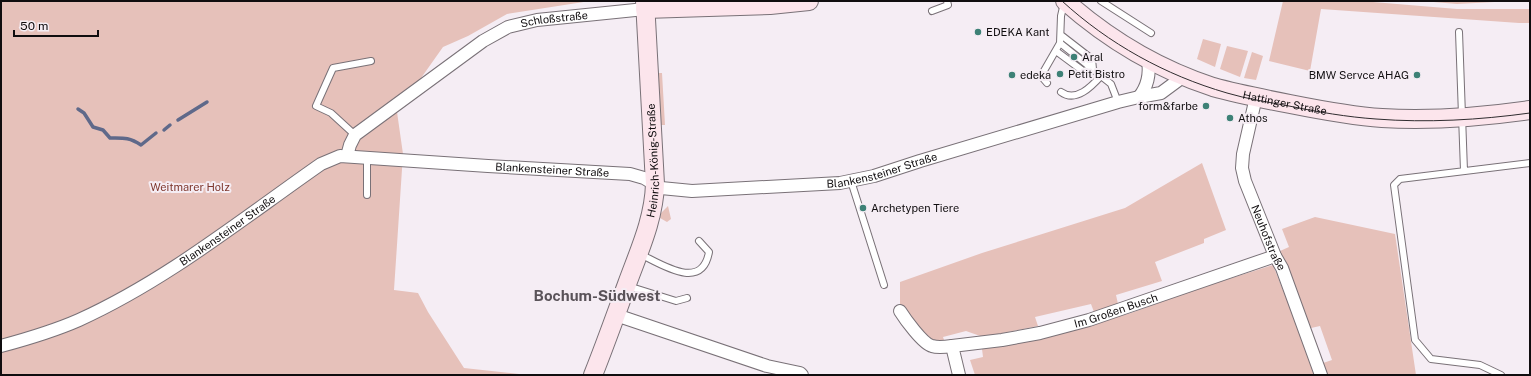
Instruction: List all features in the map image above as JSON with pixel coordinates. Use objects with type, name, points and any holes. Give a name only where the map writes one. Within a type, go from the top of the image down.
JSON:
[{"type":"main road","name":"Schloßstraße","points":[[645,5],[770,5],[809,1]]},
{"type":"main road","name":"Hattinger Straße","points":[[1069,2],[1117,42],[1148,60],[1214,87],[1256,97],[1357,116],[1413,119],[1462,117],[1530,110]]},
{"type":"main road","name":"Heinrich-König-Straße","points":[[593,375],[651,219],[655,184],[645,5]]},
{"type":"street","name":"Schloßstraße","points":[[355,135],[471,49],[508,27],[537,20],[645,5]]},
{"type":"street","points":[[1139,97],[1147,83],[1148,60]]},
{"type":"street","name":"Blankensteiner Straße","points":[[1,346],[78,320],[129,294],[197,253],[321,164],[340,156],[630,174],[644,178],[661,188],[706,192],[840,183],[874,176],[1118,102],[1161,93],[1184,76]]},
{"type":"street","name":"Neuhofstraße","points":[[1256,97],[1243,154],[1242,168],[1245,181],[1275,256],[1282,268],[1321,375]]},
{"type":"street","points":[[347,156],[355,135]]},
{"type":"street","name":"Im Großen Busch","points":[[900,311],[906,321],[930,346],[952,346],[1032,334],[1089,320],[1275,256]]},
{"type":"street","points":[[616,315],[767,366],[800,373],[802,375]]},
{"type":"street","points":[[952,346],[959,375]]},
{"type":"lane","points":[[932,11],[948,5],[947,1]]},
{"type":"lane","points":[[1101,1],[1150,33]]},
{"type":"lane","points":[[1047,83],[1041,76],[1060,43],[1061,16],[1069,2]]},
{"type":"lane","points":[[1459,32],[1464,171]]},
{"type":"lane","points":[[1061,35],[1092,59],[1094,69]]},
{"type":"lane","points":[[1060,43],[1112,84],[1118,102]]},
{"type":"lane","points":[[1056,51],[1083,70],[1094,69]]},
{"type":"lane","points":[[355,135],[330,113],[316,106],[333,68],[371,61]]},
{"type":"lane","points":[[1061,92],[1065,95],[1076,95],[1090,88],[1101,76]]},
{"type":"lane","points":[[367,157],[367,195]]},
{"type":"lane","points":[[1501,375],[1480,365],[1432,359],[1415,340],[1394,185],[1400,179],[1530,163]]},
{"type":"lane","points":[[851,181],[855,199],[884,285]]},
{"type":"lane","points":[[639,253],[681,273],[692,274],[702,268],[708,259],[709,252],[699,241]]},
{"type":"lane","points":[[627,285],[676,301],[687,298]]},
{"type":"green space","name":"Weitmarer Holz","points":[[1,1],[590,1],[507,14],[468,36],[443,47],[397,112],[403,154],[394,290],[418,293],[428,312],[464,368],[528,375],[1,375]]},
{"type":"green space","points":[[1283,1],[1361,1],[1457,9],[1530,9],[1530,23],[1321,9],[1310,71],[1269,61]]},
{"type":"green space","points":[[1422,1],[1513,1],[1457,4]]},
{"type":"green space","points":[[1203,39],[1221,44],[1215,67],[1197,59]]},
{"type":"green space","points":[[1227,46],[1248,51],[1240,77],[1220,69]]},
{"type":"green space","points":[[1252,52],[1263,56],[1256,80],[1244,78]]},
{"type":"green space","points":[[658,73],[662,73],[665,125],[657,125],[655,94],[659,94]]},
{"type":"green space","points":[[1202,163],[1226,230],[1204,239],[1204,243],[1155,262],[1162,281],[1116,295],[1118,304],[1094,312],[1091,304],[1035,317],[1038,326],[983,337],[966,331],[943,337],[944,340],[936,343],[926,336],[900,307],[900,282],[982,253],[1125,208]]},
{"type":"green space","points":[[668,206],[671,219],[667,222],[660,218],[661,213]]},
{"type":"green space","points":[[1315,217],[1395,234],[1416,375],[1327,375],[1323,363],[1332,360],[1320,326],[1311,328],[1280,251],[1289,247],[1282,229]]},
{"type":"green space","points":[[1273,265],[1305,346],[1314,375],[975,375],[970,360],[983,357],[982,349],[1070,331],[1131,313],[1191,291]]},
{"type":"waterway","points":[[178,120],[207,102]]},
{"type":"waterway","points":[[78,109],[84,113],[93,127],[103,130],[110,138],[129,139],[141,145],[156,133]]},
{"type":"waterway","points":[[164,130],[170,125]]},
{"type":"tram line","points":[[1062,1],[1099,31],[1139,56],[1204,86],[1242,97],[1332,114],[1395,120],[1453,120],[1530,113]]},
{"type":"place","name":"EDEKA Kant","points":[[978,32]]},
{"type":"place","name":"Aral","points":[[1074,57]]},
{"type":"place","name":"Petit Bistro","points":[[1060,74]]},
{"type":"place","name":"edeka","points":[[1012,75]]},
{"type":"place","name":"BMW Servce AHAG","points":[[1417,75]]},
{"type":"place","name":"form&farbe","points":[[1206,106]]},
{"type":"place","name":"Athos","points":[[1230,118]]},
{"type":"place","name":"Archetypen Tiere","points":[[863,208]]},
{"type":"district","name":"Bochum-Südwest","points":[[597,296]]}]
